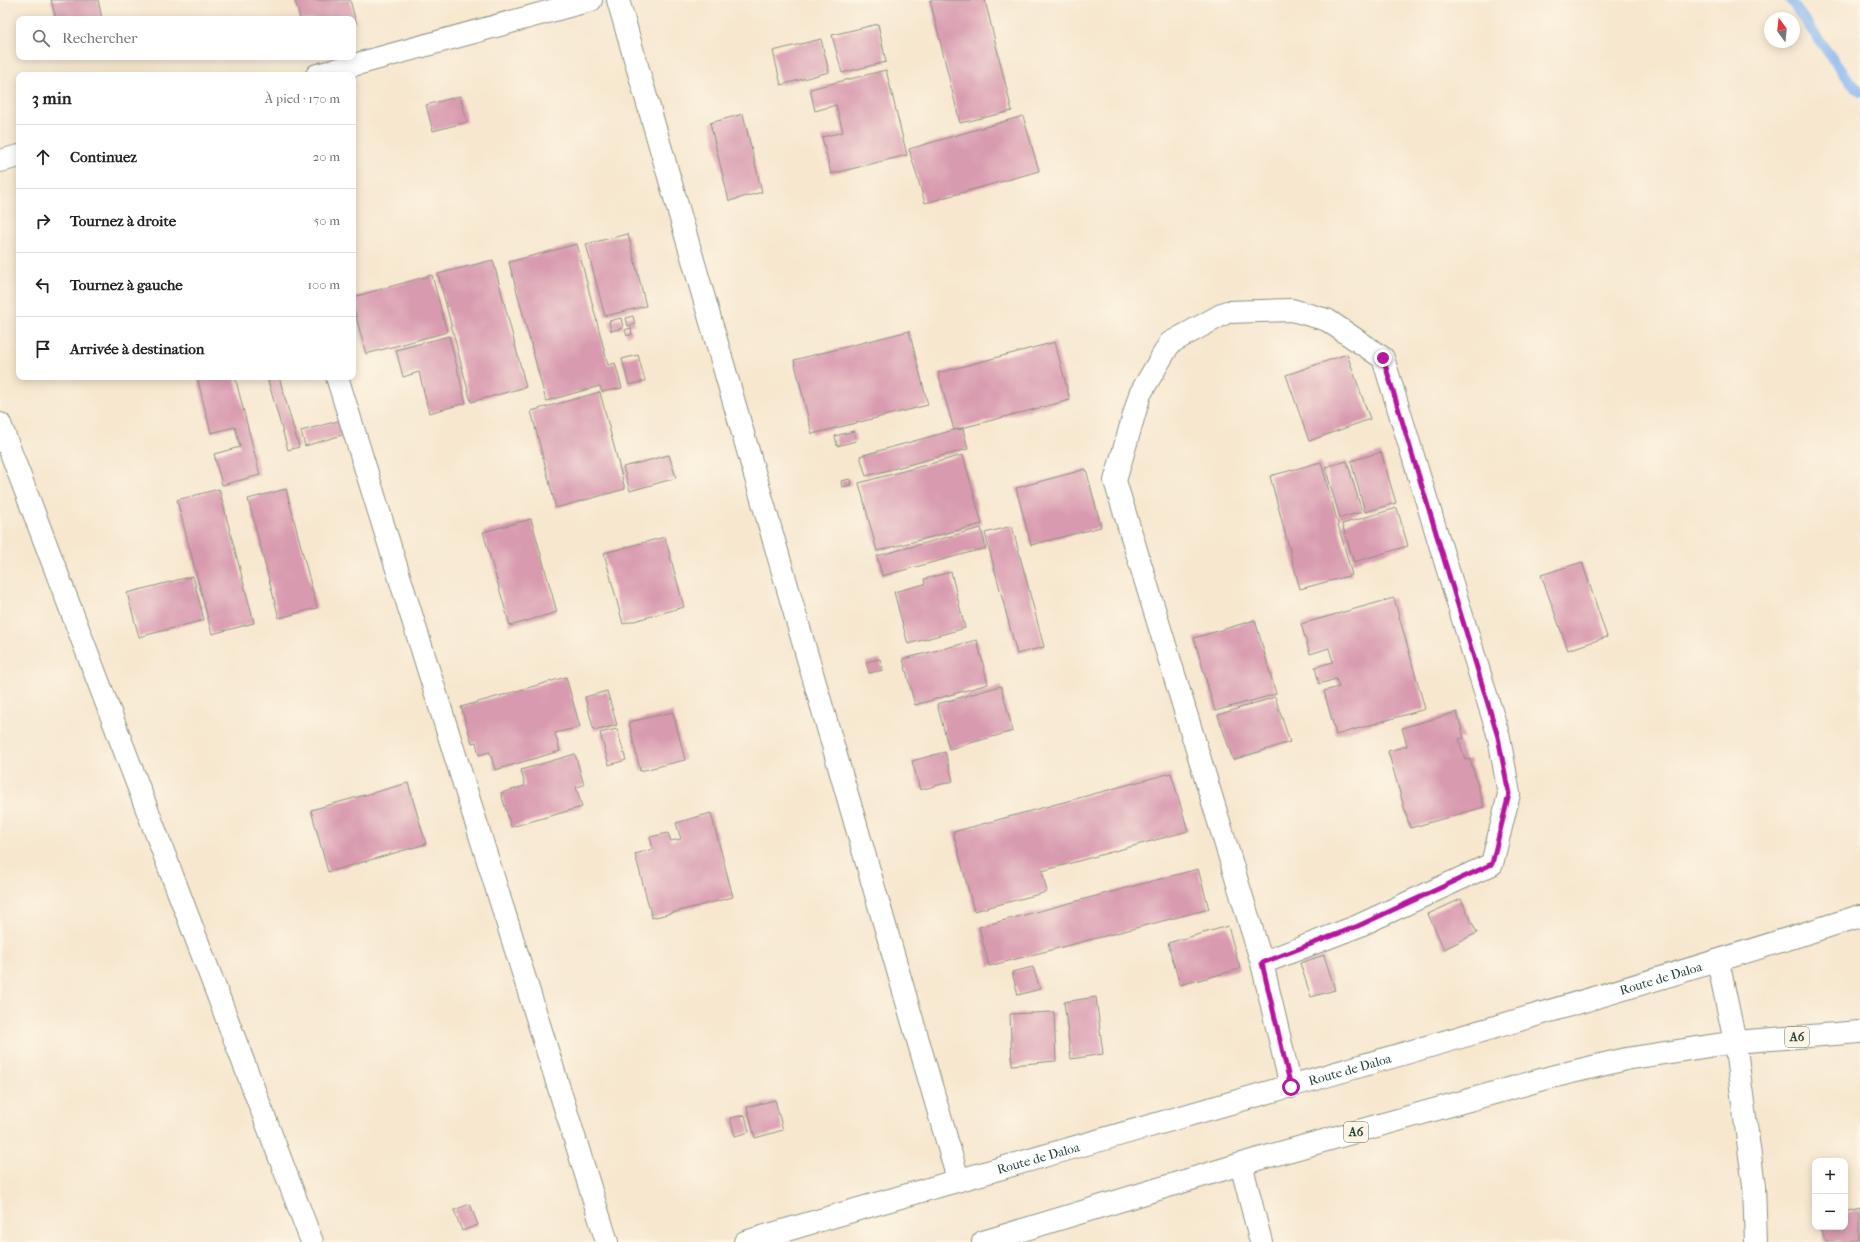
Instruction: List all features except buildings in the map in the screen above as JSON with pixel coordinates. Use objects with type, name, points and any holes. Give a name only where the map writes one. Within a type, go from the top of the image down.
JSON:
[{"type":"main road","points":[[328,72],[591,0]]},
{"type":"main road","points":[[618,0],[958,1179]]},
{"type":"main road","points":[[0,161],[16,157]]},
{"type":"main road","points":[[1262,963],[1358,926],[1492,864],[1509,794],[1498,737],[1383,358],[1327,320],[1292,310],[1227,312],[1170,343],[1140,394],[1115,481],[1262,963],[1291,1087]]},
{"type":"main road","points":[[338,380],[607,1242]]},
{"type":"main road","points":[[0,424],[312,1242]]},
{"type":"main road","name":"Route de Daloa","points":[[745,1242],[958,1179],[1291,1087],[1718,961],[1860,916]]},
{"type":"main road","points":[[1718,961],[1735,1042],[1754,1186],[1756,1242]]},
{"type":"main road","name":"A6","points":[[983,1242],[1241,1164],[1551,1077],[1626,1059],[1735,1042],[1860,1032]]},
{"type":"main road","points":[[1241,1164],[1261,1242]]},
{"type":"waterway","points":[[1790,0],[1843,73],[1860,92]]},
{"type":"route","points":[[1291,1087],[1262,963],[1358,926],[1492,864],[1509,794],[1498,737],[1383,358]]}]
